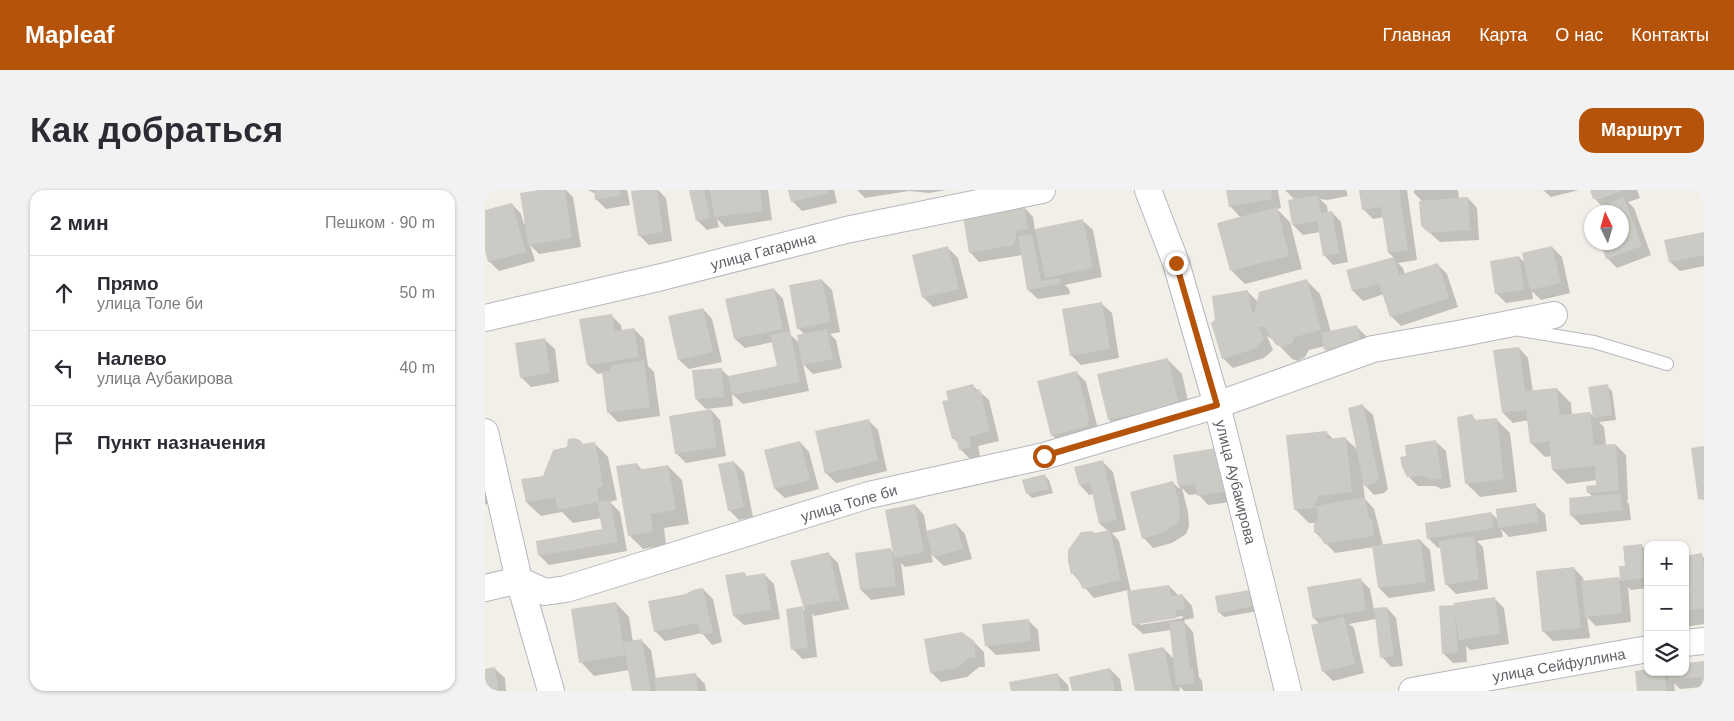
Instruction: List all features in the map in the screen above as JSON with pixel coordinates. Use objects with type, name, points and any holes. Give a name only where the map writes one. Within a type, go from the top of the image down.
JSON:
[{"type":"street","name":"улица Гагарина","points":[[485,318],[663,277],[846,230],[1042,190]]},
{"type":"street","name":"улица Аубакирова","points":[[1148,190],[1176,263],[1217,405],[1288,691]]},
{"type":"street","name":"улица Толе би","points":[[519,580],[545,592],[566,589],[869,495],[1044,456],[1217,405],[1373,349],[1554,315]]},
{"type":"street","points":[[485,432],[519,580],[551,691]]},
{"type":"street","points":[[485,588],[519,580]]},
{"type":"street","points":[[1689,643],[1704,641]]},
{"type":"street","name":"улица Сейфуллина","points":[[1412,691],[1644,650]]},
{"type":"lane","points":[[1498,326],[1594,342],[1667,364]]},
{"type":"building","points":[[539,190],[565,190],[572,238],[528,245],[520,193]]},
{"type":"building","points":[[594,190],[620,190],[621,195],[595,200]]},
{"type":"building","points":[[657,190],[663,232],[638,236],[631,191]]},
{"type":"building","points":[[689,190],[704,190],[710,218],[696,221]]},
{"type":"building","points":[[710,190],[760,190],[763,211],[714,217]]},
{"type":"building","points":[[788,190],[828,190],[828,193],[791,202]]},
{"type":"building","points":[[1226,190],[1271,190],[1272,199],[1229,207]]},
{"type":"building","points":[[1359,190],[1399,190],[1408,250],[1388,253],[1381,207],[1362,210]]},
{"type":"building","points":[[1590,190],[1624,190],[1600,199],[1593,199]]},
{"type":"building","points":[[1318,195],[1321,213],[1332,211],[1339,253],[1323,256],[1317,221],[1292,225],[1288,200]]},
{"type":"building","points":[[1468,197],[1470,230],[1429,233],[1421,226],[1419,201]]},
{"type":"building","points":[[1624,197],[1627,205],[1610,205],[1609,203]]},
{"type":"building","points":[[512,203],[526,252],[488,262],[485,250],[485,210]]},
{"type":"building","points":[[1024,206],[1028,229],[1017,230],[1014,245],[969,253],[963,216]]},
{"type":"building","points":[[1277,207],[1289,256],[1230,271],[1217,223]]},
{"type":"building","points":[[1629,211],[1642,246],[1606,259],[1603,250],[1629,250]]},
{"type":"building","points":[[1083,219],[1093,268],[1045,278],[1035,229]]},
{"type":"building","points":[[1704,232],[1704,255],[1669,262],[1664,240]]},
{"type":"building","points":[[1032,234],[1041,281],[1060,278],[1061,284],[1027,290],[1018,236]]},
{"type":"building","points":[[948,246],[959,289],[922,298],[912,255]]},
{"type":"building","points":[[1552,246],[1561,283],[1530,290],[1522,253]]},
{"type":"building","points":[[1519,256],[1524,290],[1495,294],[1490,261]]},
{"type":"building","points":[[1394,257],[1399,275],[1438,263],[1449,298],[1390,317],[1379,284],[1352,291],[1346,270]]},
{"type":"building","points":[[822,279],[831,322],[797,329],[789,285]]},
{"type":"building","points":[[1307,279],[1321,330],[1295,337],[1292,343],[1283,347],[1276,345],[1264,327],[1259,327],[1264,339],[1254,349],[1222,359],[1211,323],[1215,320],[1212,296],[1248,290],[1251,309],[1254,315],[1259,292]]},
{"type":"building","points":[[774,288],[783,329],[734,339],[725,299]]},
{"type":"building","points":[[1102,302],[1110,349],[1070,356],[1062,309]]},
{"type":"building","points":[[703,308],[713,352],[678,360],[668,316]]},
{"type":"building","points":[[612,314],[615,331],[634,328],[639,357],[587,365],[579,319]]},
{"type":"building","points":[[1357,325],[1361,342],[1324,350],[1321,333]]},
{"type":"building","points":[[827,329],[833,359],[802,365],[797,335]]},
{"type":"building","points":[[790,331],[800,382],[732,395],[728,376],[777,366],[770,335]]},
{"type":"building","points":[[545,338],[550,373],[520,378],[515,343]]},
{"type":"building","points":[[1519,347],[1525,391],[1557,388],[1560,415],[1590,412],[1594,445],[1616,444],[1619,491],[1587,493],[1586,486],[1596,485],[1595,466],[1552,470],[1549,441],[1530,444],[1526,410],[1502,413],[1493,350]]},
{"type":"building","points":[[1168,358],[1179,405],[1108,420],[1097,374]]},
{"type":"building","points":[[644,360],[650,407],[607,413],[602,372],[610,371],[612,365]]},
{"type":"building","points":[[722,368],[724,397],[695,399],[692,370]]},
{"type":"building","points":[[1077,371],[1089,418],[1088,426],[1051,436],[1037,381]]},
{"type":"building","points":[[973,384],[975,391],[980,389],[990,431],[969,437],[971,447],[959,450],[956,438],[952,439],[942,401],[948,400],[946,391]]},
{"type":"building","points":[[1608,384],[1612,415],[1593,418],[1588,387]]},
{"type":"building","points":[[1363,404],[1379,479],[1374,484],[1364,486],[1348,408]]},
{"type":"building","points":[[711,409],[717,447],[675,454],[669,416]]},
{"type":"building","points":[[1472,414],[1475,420],[1497,418],[1504,479],[1465,484],[1457,417]]},
{"type":"building","points":[[869,419],[878,461],[825,474],[815,431]]},
{"type":"building","points":[[1327,431],[1328,439],[1346,437],[1352,492],[1318,496],[1314,508],[1294,510],[1286,435]]},
{"type":"building","points":[[568,439],[580,440],[583,444],[595,442],[603,486],[597,488],[599,502],[610,500],[618,542],[538,556],[536,541],[602,529],[597,502],[558,510],[555,497],[526,503],[521,479],[543,476],[553,450],[567,447]]},
{"type":"building","points":[[1436,440],[1442,478],[1430,480],[1425,476],[1407,477],[1400,457],[1406,456],[1405,445]]},
{"type":"building","points":[[800,441],[810,480],[774,489],[764,450]]},
{"type":"building","points":[[1704,446],[1704,500],[1698,499],[1691,448]]},
{"type":"building","points":[[1222,447],[1229,491],[1197,496],[1195,484],[1178,486],[1173,455]]},
{"type":"building","points":[[1103,460],[1117,520],[1099,524],[1090,483],[1079,485],[1074,467]]},
{"type":"building","points":[[734,461],[744,507],[728,511],[718,464]]},
{"type":"building","points":[[637,463],[638,470],[668,465],[676,510],[651,514],[653,531],[628,536],[616,466]]},
{"type":"building","points":[[1045,474],[1049,489],[1026,494],[1022,480]]},
{"type":"building","points":[[1173,481],[1179,501],[1180,516],[1176,524],[1162,533],[1142,539],[1130,492]]},
{"type":"building","points":[[1620,493],[1622,510],[1570,516],[1569,498]]},
{"type":"building","points":[[1365,497],[1369,518],[1372,520],[1374,536],[1324,544],[1319,533],[1314,533],[1314,522],[1318,520],[1316,506]]},
{"type":"building","points":[[1536,503],[1538,522],[1498,528],[1496,509]]},
{"type":"building","points":[[915,504],[924,552],[894,558],[885,510]]},
{"type":"building","points":[[1491,512],[1494,528],[1427,539],[1425,523]]},
{"type":"building","points":[[956,523],[963,549],[933,557],[926,531]]},
{"type":"building","points":[[1110,530],[1121,580],[1083,589],[1075,574],[1071,574],[1068,550],[1081,532],[1091,531],[1095,533]]},
{"type":"building","points":[[1474,536],[1479,580],[1445,585],[1439,541]]},
{"type":"building","points":[[1420,539],[1426,582],[1378,588],[1372,546]]},
{"type":"building","points":[[1642,544],[1644,578],[1620,581],[1619,566],[1625,566],[1623,546]]},
{"type":"building","points":[[891,548],[896,586],[860,590],[855,553]]},
{"type":"building","points":[[829,552],[840,600],[803,606],[790,561]]},
{"type":"building","points":[[1702,553],[1704,608],[1689,610],[1689,586],[1689,555]]},
{"type":"building","points":[[1574,567],[1581,628],[1542,632],[1536,571]]},
{"type":"building","points":[[744,572],[747,576],[765,573],[771,609],[733,616],[725,575]]},
{"type":"building","points":[[1619,577],[1622,613],[1585,617],[1581,581]]},
{"type":"building","points":[[1361,578],[1366,610],[1313,619],[1307,587]]},
{"type":"building","points":[[1169,585],[1171,596],[1183,594],[1185,609],[1175,610],[1177,618],[1132,625],[1127,591]]},
{"type":"building","points":[[703,588],[713,633],[701,635],[698,623],[654,632],[648,601],[686,594]]},
{"type":"building","points":[[1250,590],[1254,606],[1218,613],[1215,596]]},
{"type":"building","points":[[1495,597],[1500,634],[1459,640],[1455,613],[1458,653],[1442,654],[1439,606],[1455,605],[1453,603]]},
{"type":"building","points":[[616,602],[625,655],[579,663],[571,609]]},
{"type":"building","points":[[803,606],[808,648],[791,650],[786,609]]},
{"type":"building","points":[[1387,607],[1394,656],[1380,658],[1374,608]]},
{"type":"building","points":[[1344,617],[1355,664],[1322,672],[1311,625]]},
{"type":"building","points":[[1029,619],[1031,641],[985,646],[982,624]]},
{"type":"building","points":[[1184,621],[1190,668],[1193,670],[1194,683],[1176,685],[1169,622]]},
{"type":"building","points":[[962,632],[974,641],[976,657],[969,658],[957,668],[930,673],[924,639]]},
{"type":"building","points":[[642,639],[651,691],[632,691],[623,642]]},
{"type":"building","points":[[1164,647],[1173,691],[1135,691],[1128,654]]},
{"type":"building","points":[[1704,661],[1704,689],[1702,689],[1701,677],[1669,680],[1668,676],[1689,676],[1689,663]]},
{"type":"building","points":[[495,667],[499,691],[485,691],[485,669]]},
{"type":"building","points":[[1110,668],[1115,691],[1072,691],[1069,677]]},
{"type":"building","points":[[1644,670],[1644,676],[1665,676],[1667,691],[1637,691],[1635,671]]},
{"type":"building","points":[[696,673],[698,691],[656,691],[654,678]]},
{"type":"building","points":[[1058,673],[1061,691],[1011,691],[1009,682]]},
{"type":"route","points":[[1044,456],[1217,405],[1176,263]]}]
